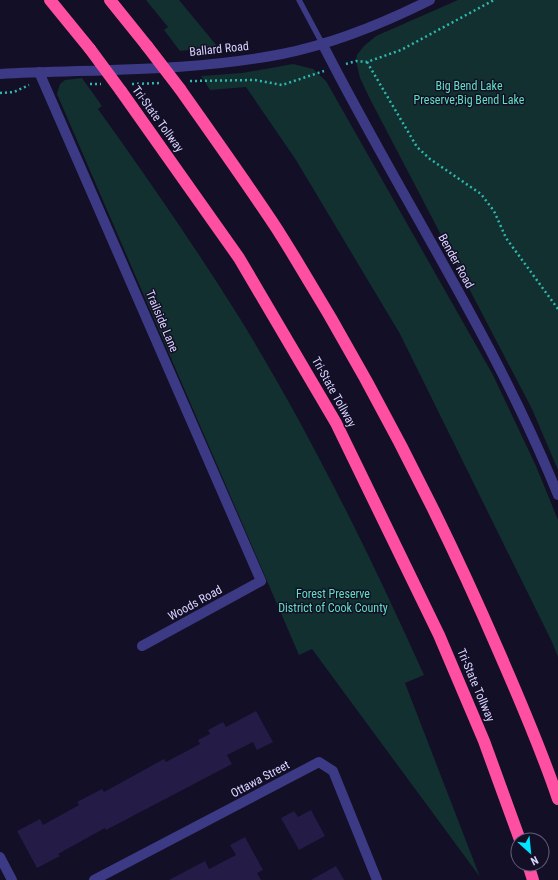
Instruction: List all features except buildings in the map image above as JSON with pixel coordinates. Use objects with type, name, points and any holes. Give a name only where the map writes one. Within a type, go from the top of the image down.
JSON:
[{"type":"highway","name":"Tri-State Tollway","points":[[50,0],[121,90],[239,258],[336,423],[439,634],[484,741],[517,832]]},
{"type":"highway","points":[[110,0],[180,89],[277,230],[338,329],[392,427],[457,556],[523,708],[558,799]]},
{"type":"street","name":"Ballard Road","points":[[0,74],[181,67],[283,54],[357,31],[430,0]]},
{"type":"street","name":"Bender Road","points":[[322,43],[504,374],[541,453],[558,495]]},
{"type":"street","name":"Trailside Lane","points":[[39,72],[261,581]]},
{"type":"street","name":"Woods Road","points":[[142,646],[261,581]]},
{"type":"street","name":"Ottawa Street","points":[[94,880],[319,762],[333,771],[377,880]]},
{"type":"street","points":[[0,857],[12,880]]},
{"type":"lane","points":[[299,0],[322,43]]},
{"type":"path","points":[[494,0],[401,50],[367,62],[417,147],[430,159],[481,194],[494,210],[506,238],[558,309]]},
{"type":"path","points":[[0,93],[14,92],[34,84]]},
{"type":"green space","points":[[146,0],[179,0],[217,46],[180,51],[164,30],[168,27]]},
{"type":"green space","name":"Big Bend Lake Preserve;Big Bend Lake","points":[[458,0],[558,0],[558,470],[532,409],[370,99],[360,78],[356,61],[357,55],[364,46],[376,36]]},
{"type":"green space","points":[[293,64],[313,69],[326,81],[493,375],[536,466],[558,520],[558,657],[552,642],[400,334],[296,160],[246,87],[210,90],[201,76],[242,73]]},
{"type":"green space","name":"Forest Preserve District of Cook County","points":[[82,78],[102,106],[98,109],[136,162],[209,270],[269,367],[317,453],[383,585],[424,675],[405,683],[480,877],[312,649],[299,655],[57,94],[60,84],[65,80]]}]
